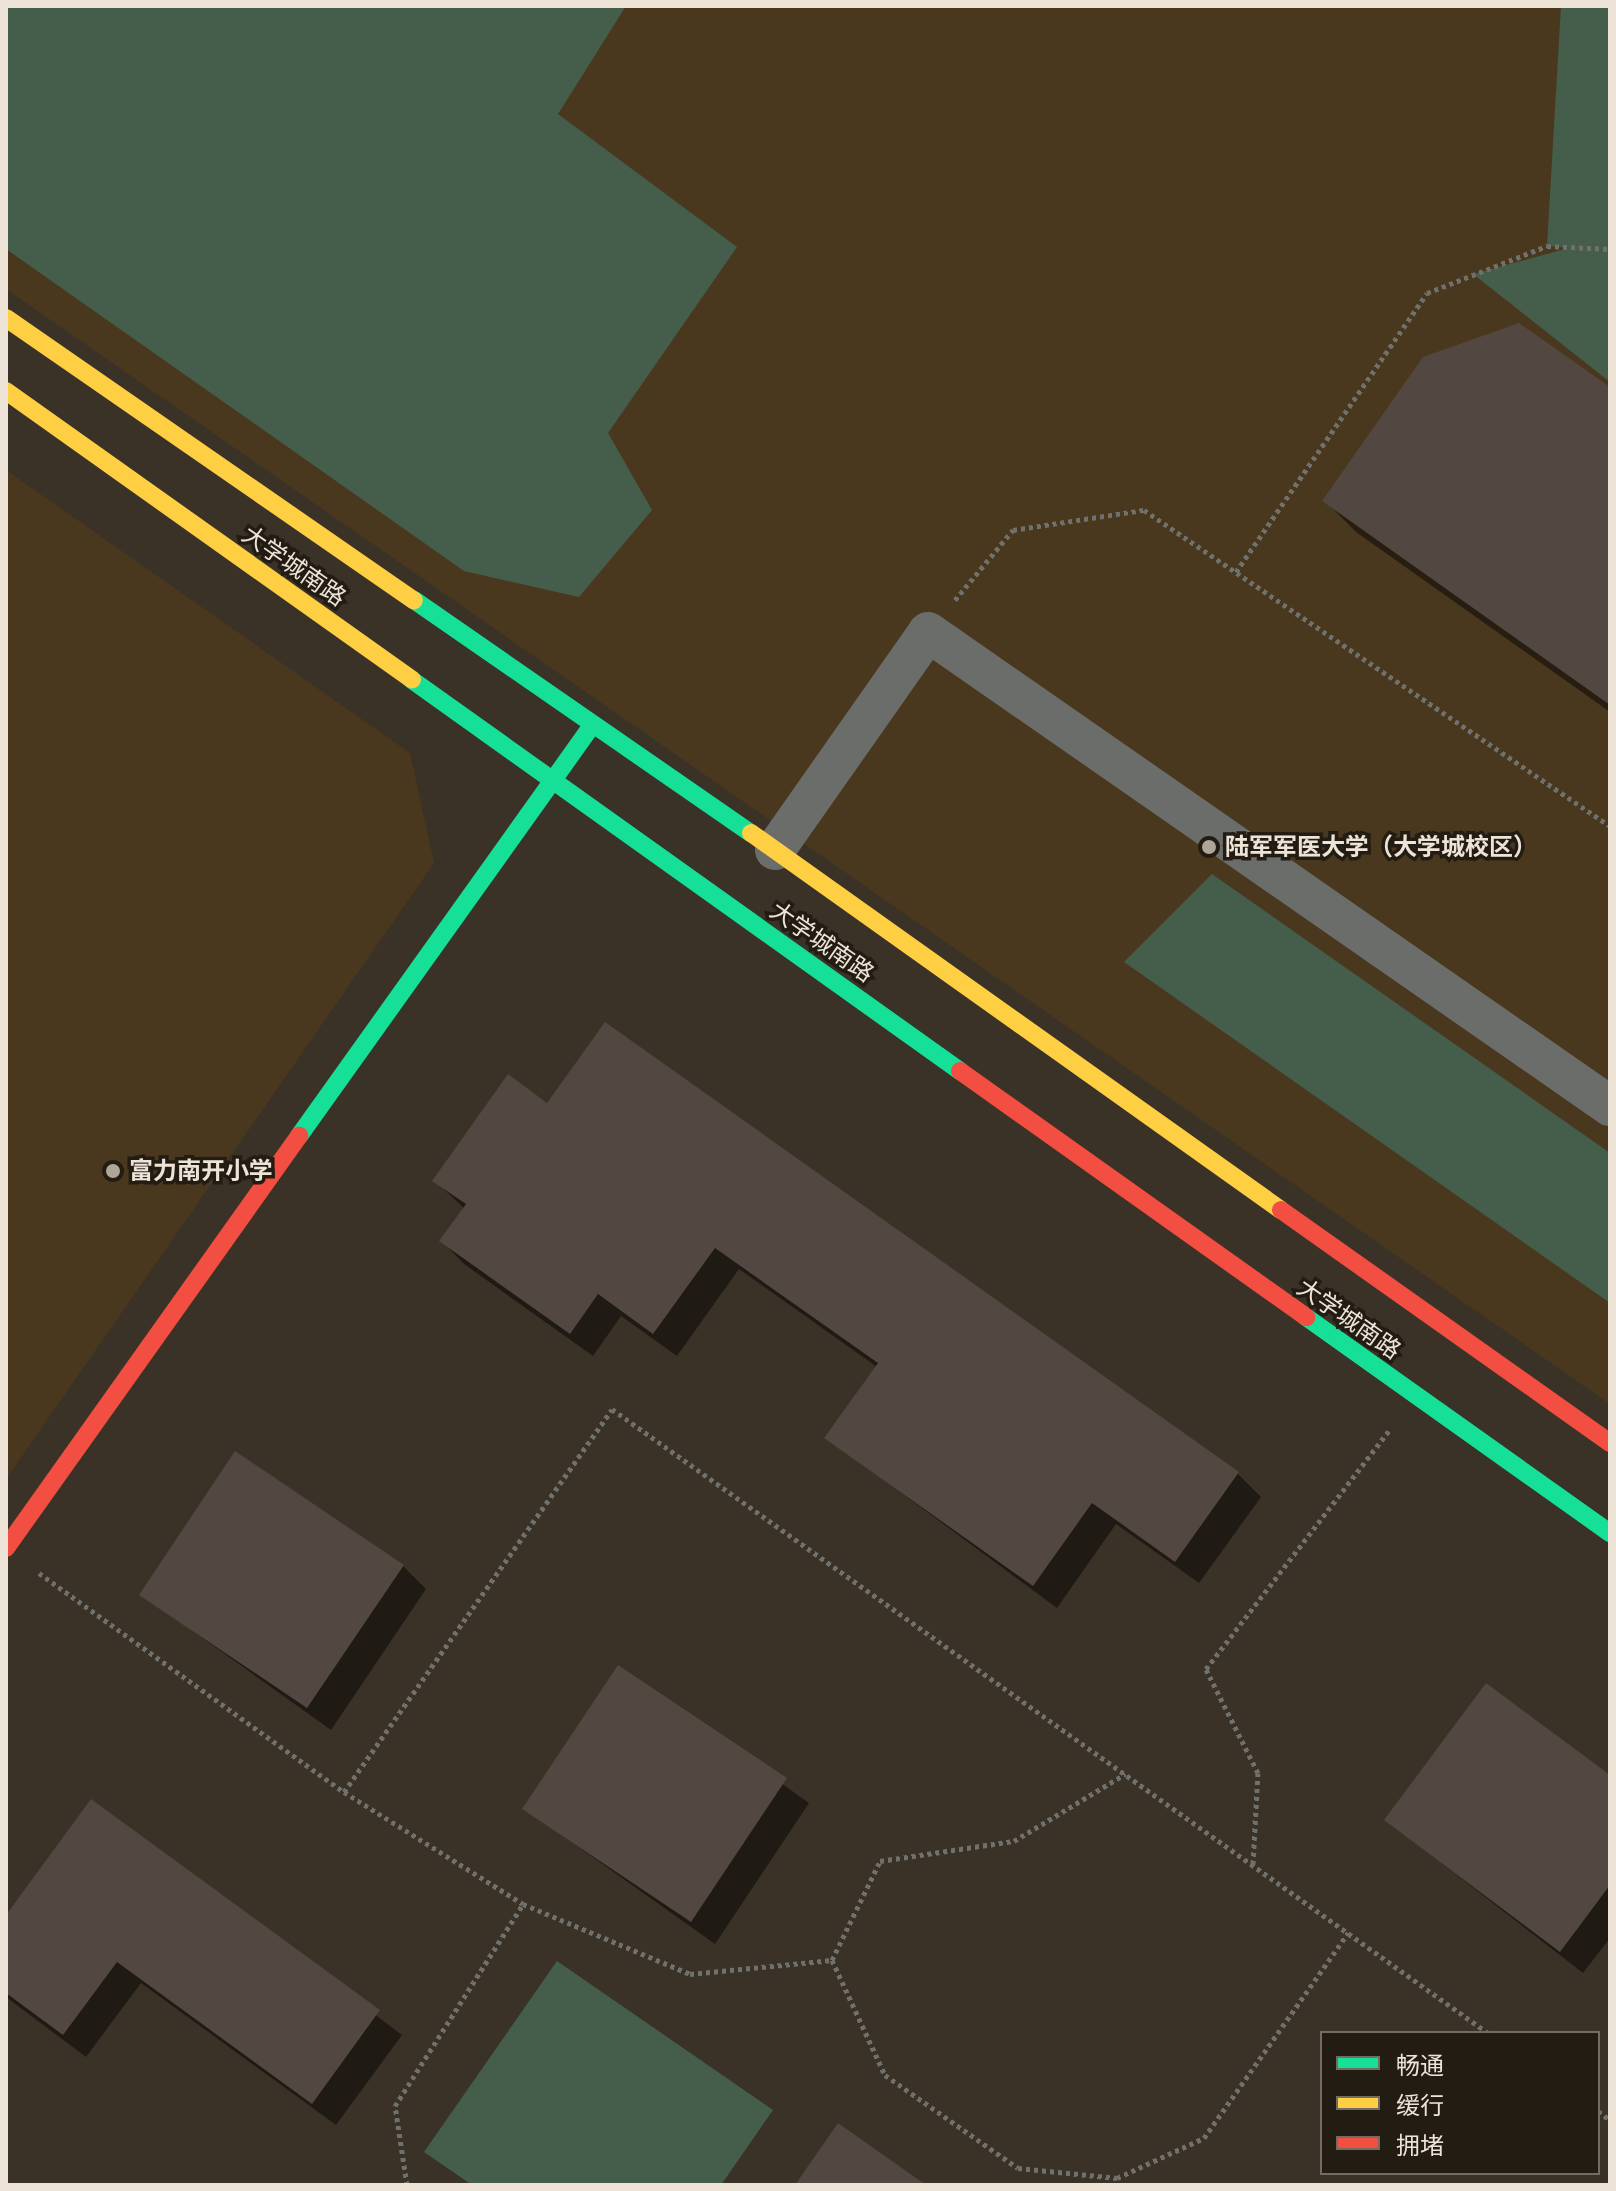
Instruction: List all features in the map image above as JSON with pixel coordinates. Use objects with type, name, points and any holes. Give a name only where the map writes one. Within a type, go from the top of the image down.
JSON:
[{"type":"main road","name":"大学城南路","points":[[6,318],[591,727],[775,850],[1610,1443]]},
{"type":"main road","name":"大学城南路","points":[[6,391],[1610,1533]]},
{"type":"main road","points":[[6,1548],[591,727]]},
{"type":"street","points":[[775,850],[928,632],[1610,1106]]},
{"type":"path","points":[[1236,572],[1427,293],[1547,246],[1610,249]]},
{"type":"path","points":[[928,632],[1013,530],[1144,510],[1610,826]]},
{"type":"path","points":[[1253,1865],[1258,1773],[1206,1669],[1416,1396]]},
{"type":"path","points":[[344,1792],[612,1409],[1485,2031]]},
{"type":"path","points":[[31,1567],[344,1792],[523,1904],[690,1974],[832,1960]]},
{"type":"path","points":[[832,1960],[880,1861],[1014,1841],[1125,1774]]},
{"type":"path","points":[[407,2185],[395,2106],[523,1904]]},
{"type":"path","points":[[832,1960],[885,2075],[1018,2168],[1117,2181],[1204,2138],[1348,1933]]},
{"type":"shaded area","name":"陆军军医大学（大学城校区）","points":[[6,6],[1610,6],[1610,1404],[6,289]]},
{"type":"shaded area","name":"富力南开小学","points":[[6,470],[410,753],[434,863],[6,1479]]},
{"type":"green space","points":[[6,6],[626,6],[558,114],[737,247],[608,433],[652,510],[579,597],[464,571],[6,249]]},
{"type":"green space","points":[[1561,6],[1610,6],[1610,382],[1473,274],[1569,248],[1547,246]]},
{"type":"green space","points":[[1212,874],[1610,1153],[1610,1303],[1124,962]]},
{"type":"green space","points":[[557,1961],[773,2110],[721,2185],[472,2185],[424,2152]]},
{"type":"building","points":[[1519,323],[1610,387],[1610,705],[1322,501],[1423,357]]},
{"type":"building","points":[[605,1022],[1239,1472],[1175,1562],[1092,1503],[1033,1586],[824,1438],[878,1363],[715,1248],[653,1334],[598,1294],[570,1334],[439,1241],[466,1204],[432,1181],[508,1074],[547,1103]]},
{"type":"building","points":[[235,1451],[404,1565],[307,1708],[139,1595]]},
{"type":"building","points":[[618,1665],[787,1778],[691,1922],[522,1809]]},
{"type":"building","points":[[1486,1683],[1610,1775],[1610,1885],[1560,1952],[1384,1820]]},
{"type":"building","points":[[91,1799],[380,2010],[312,2104],[117,1962],[63,2035],[6,1993],[6,1915]]},
{"type":"building","points":[[838,2123],[926,2185],[795,2185]]},
{"type":"traffic: fast","points":[[414,600],[751,833]]},
{"type":"traffic: fast","points":[[412,680],[960,1071]]},
{"type":"traffic: fast","points":[[299,1136],[591,727]]},
{"type":"traffic: fast","points":[[1306,1317],[1610,1533]]},
{"type":"traffic: slow","points":[[6,318],[414,600]]},
{"type":"traffic: slow","points":[[6,391],[412,680]]},
{"type":"traffic: slow","points":[[751,833],[1281,1210]]},
{"type":"traffic: jam","points":[[960,1071],[1306,1317]]},
{"type":"traffic: jam","points":[[6,1548],[299,1136]]},
{"type":"traffic: jam","points":[[1281,1210],[1610,1443]]},
{"type":"place","name":"陆军军医大学（大学城校区）","points":[[1209,847]]},
{"type":"place","name":"富力南开小学","points":[[113,1171]]}]
